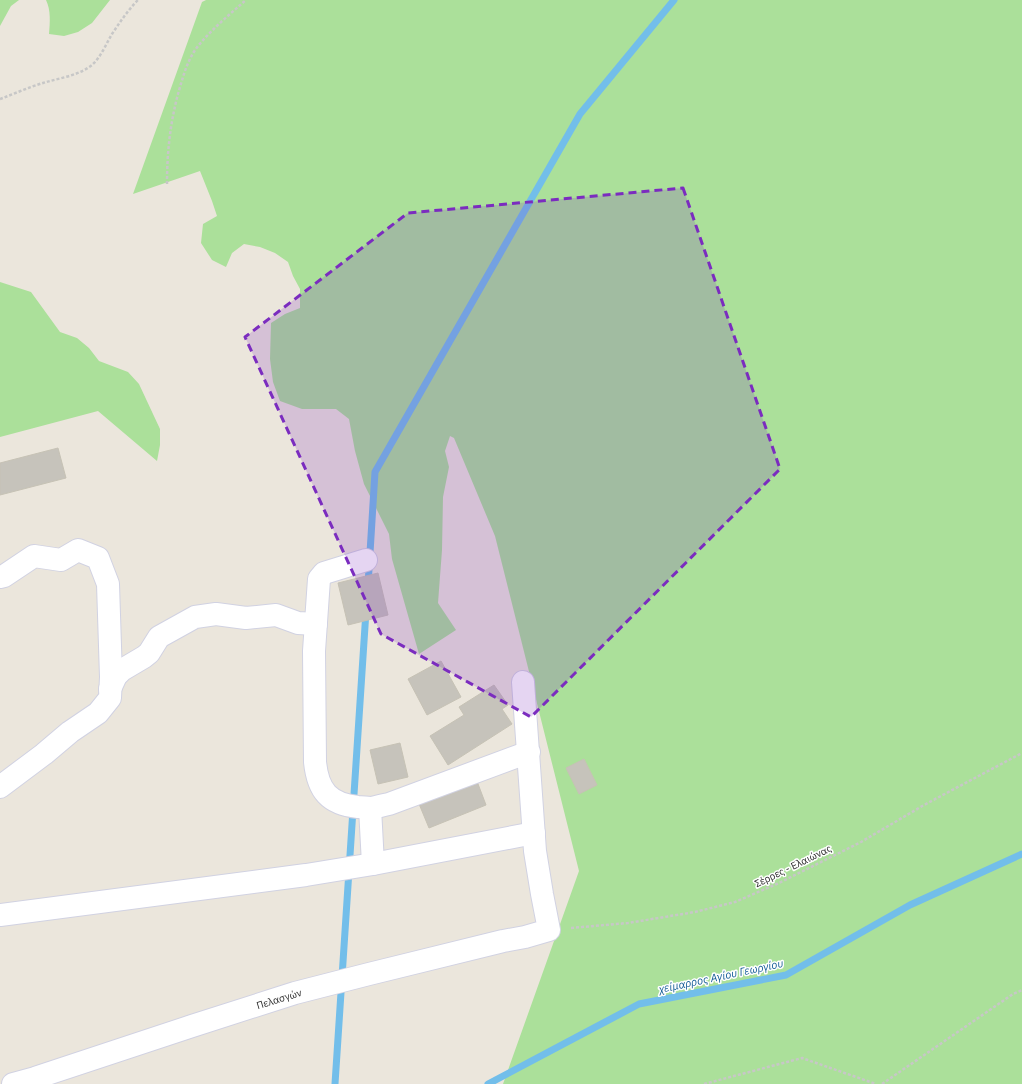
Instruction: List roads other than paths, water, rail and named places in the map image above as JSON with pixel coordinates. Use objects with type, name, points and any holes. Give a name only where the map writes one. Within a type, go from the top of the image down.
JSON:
[{"type":"street","points":[[0,577],[4,576],[34,556],[61,560],[78,550],[98,558],[108,584],[111,661],[110,698],[98,713],[70,732],[44,754],[0,787]]},
{"type":"street","points":[[366,560],[324,573],[319,579],[314,651],[315,762],[318,778],[324,790],[334,801],[346,805],[370,808],[389,804],[529,752]]},
{"type":"street","points":[[110,689],[116,676],[122,670],[149,653],[159,637],[195,617],[216,614],[246,618],[276,615],[298,623],[316,624]]},
{"type":"street","points":[[0,915],[306,875],[373,864],[534,833],[523,682]]},
{"type":"street","points":[[370,808],[373,864]]},
{"type":"street","name":"Πελασγών","points":[[13,1084],[295,993],[549,930],[538,874],[534,833]]},
{"type":"waterway","points":[[368,585],[375,472],[580,114],[674,0]]},
{"type":"waterway","points":[[335,1084],[366,611]]},
{"type":"waterway","name":"χείμαρρος Αγίου Γεωργίου","points":[[488,1084],[639,1004],[786,975],[910,905],[1022,854]]}]
